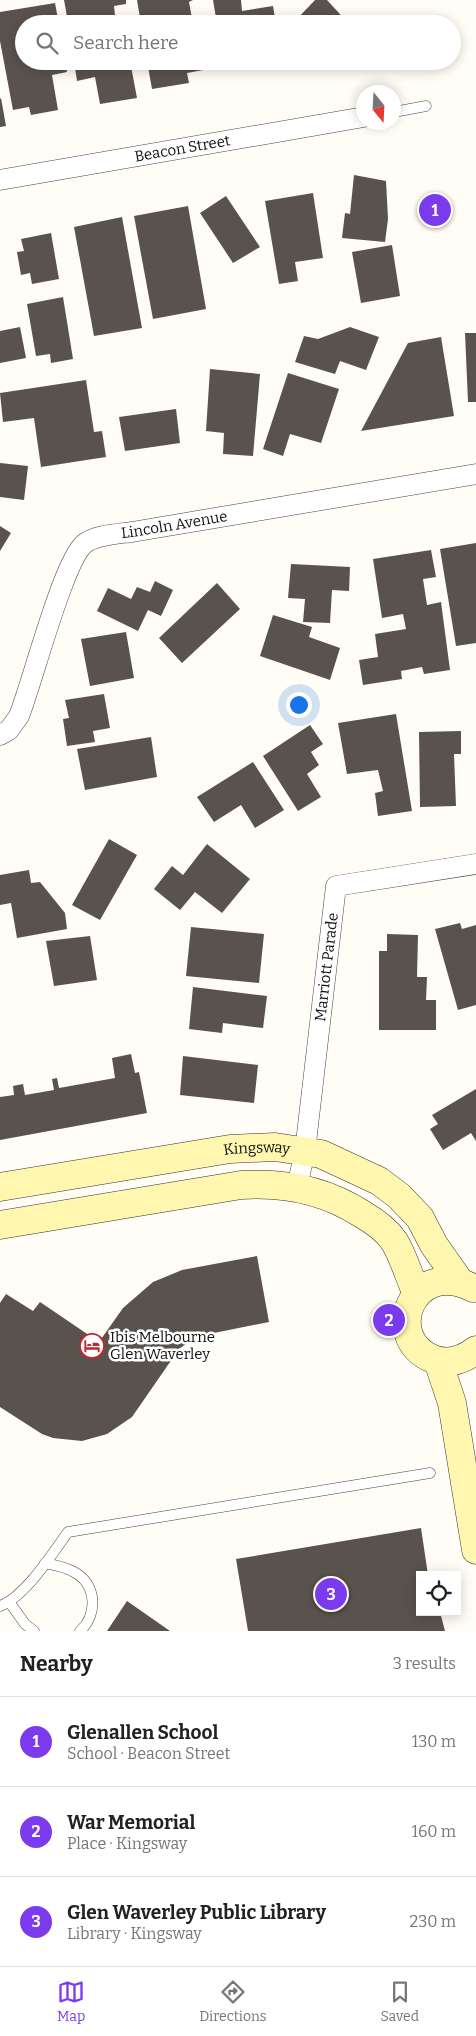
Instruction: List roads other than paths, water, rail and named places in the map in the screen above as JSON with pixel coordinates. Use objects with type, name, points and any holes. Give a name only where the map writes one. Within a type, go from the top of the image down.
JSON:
[{"type":"street","name":"Beacon Street","points":[[0,180],[356,118]]},
{"type":"street","name":"Lincoln Avenue","points":[[0,735],[9,730],[19,716],[64,583],[78,550],[85,543],[132,532],[476,474]]},
{"type":"street","name":"Marriott Parade","points":[[297,1187],[305,1151],[336,886],[476,864]]},
{"type":"street","name":"Kingsway","points":[[0,1187],[230,1149],[275,1147],[322,1154],[380,1182],[399,1196],[420,1218],[434,1245],[468,1287]]},
{"type":"street","points":[[0,1225],[241,1185],[268,1184],[297,1187],[329,1196],[345,1203],[373,1220],[388,1233],[398,1248],[417,1294]]},
{"type":"street","points":[[468,1287],[437,1281],[417,1294],[407,1314],[410,1338],[422,1352],[438,1361],[453,1362],[466,1358],[476,1350]]},
{"type":"street","points":[[438,1361],[452,1403],[476,1550]]},
{"type":"lane","points":[[401,111],[426,106]]},
{"type":"lane","points":[[34,1631],[5,1604],[45,1563],[68,1532],[430,1473]]},
{"type":"lane","points":[[45,1563],[74,1571],[86,1583],[94,1601],[93,1611],[88,1624],[80,1631]]},
{"type":"place","name":"Glenallen School","points":[[435,210]]},
{"type":"place","name":"War Memorial","points":[[389,1320]]},
{"type":"place","name":"Ibis Melbourne Glen Waverley","points":[[92,1346]]},
{"type":"place","name":"Glen Waverley Public Library","points":[[331,1594]]}]
